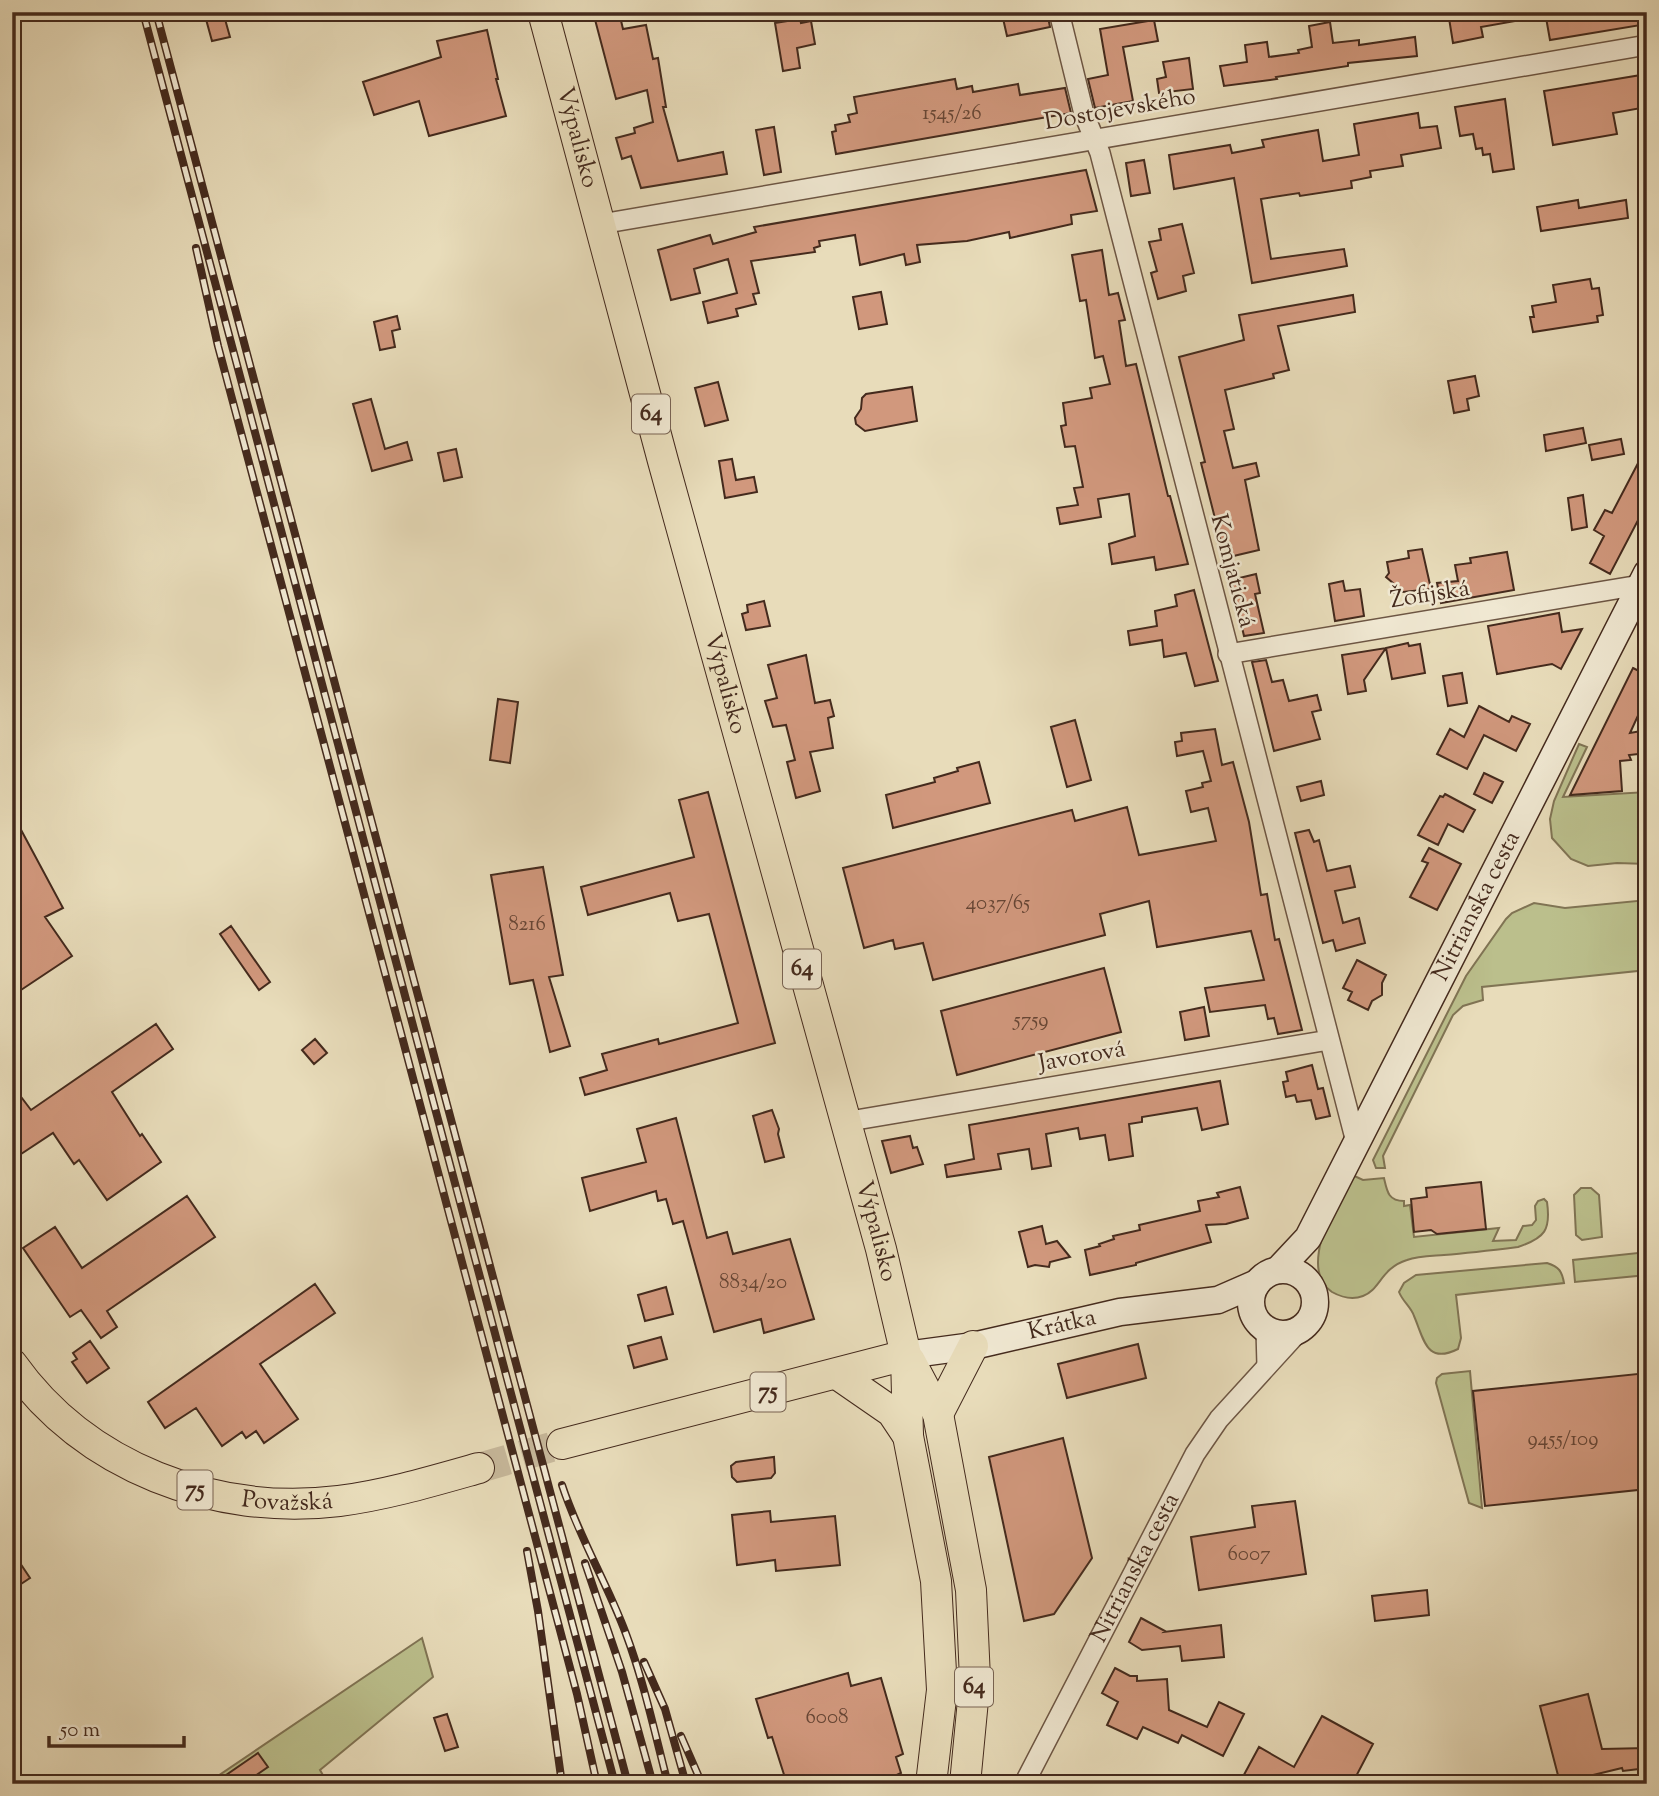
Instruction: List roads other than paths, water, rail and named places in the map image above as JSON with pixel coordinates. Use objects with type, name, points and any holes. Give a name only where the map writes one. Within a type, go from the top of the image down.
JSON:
[{"type":"main road","name":"Výpalisko","points":[[543,12],[663,461],[881,1249],[906,1355],[908,1436],[936,1581],[942,1690],[931,1784]]},
{"type":"main road","name":"Nitrianska cesta","points":[[1268,1276],[1308,1238],[1644,579]]},
{"type":"main road","name":"Nitrianska cesta","points":[[1306,1279],[1308,1238]]},
{"type":"main road","points":[[1218,1300],[1260,1323],[1282,1335],[1301,1329],[1311,1320],[1315,1307],[1313,1289],[1306,1279],[1291,1270],[1268,1276],[1251,1299],[1260,1323]]},
{"type":"main road","name":"Krátka","points":[[906,1355],[973,1346],[1120,1312],[1218,1300],[1268,1276]]},
{"type":"main road","points":[[938,1414],[973,1346]]},
{"type":"main road","name":"Výpalisko","points":[[906,1355],[938,1414],[971,1590],[975,1679],[965,1784]]},
{"type":"main road","name":"75","points":[[562,1444],[906,1355]]},
{"type":"main road","name":"Považská","points":[[12,1364],[45,1403],[75,1432],[108,1455],[172,1483],[207,1494],[243,1501],[278,1503],[339,1501],[419,1485],[479,1468]]},
{"type":"main road","name":"64","points":[[837,1374],[892,1412],[908,1436]]},
{"type":"street","name":"Komjatická","points":[[1059,12],[1084,114],[1096,139],[1356,1142]]},
{"type":"street","name":"Dostojevského","points":[[601,224],[1647,45]]},
{"type":"street","name":"Žofijská","points":[[1228,654],[1644,579]]},
{"type":"street","name":"Javorová","points":[[844,1122],[1329,1040]]},
{"type":"street","points":[[1260,1323],[1267,1366]]},
{"type":"street","name":"Nitrianska cesta","points":[[1024,1784],[1195,1454],[1219,1419],[1301,1329]]},
{"type":"tunnel","points":[[479,1468],[562,1444]]},
{"type":"railway","points":[[143,12],[615,1784]]},
{"type":"railway","points":[[156,12],[628,1784]]},
{"type":"railway","points":[[196,248],[218,346],[577,1694],[597,1784]]},
{"type":"railway","points":[[562,1485],[576,1523],[626,1634],[644,1689],[668,1784]]},
{"type":"railway","points":[[527,1551],[562,1784]]},
{"type":"railway","points":[[585,1563],[622,1672],[653,1784]]},
{"type":"railway","points":[[644,1662],[665,1709],[686,1784]]},
{"type":"railway","points":[[681,1736],[702,1784]]}]
